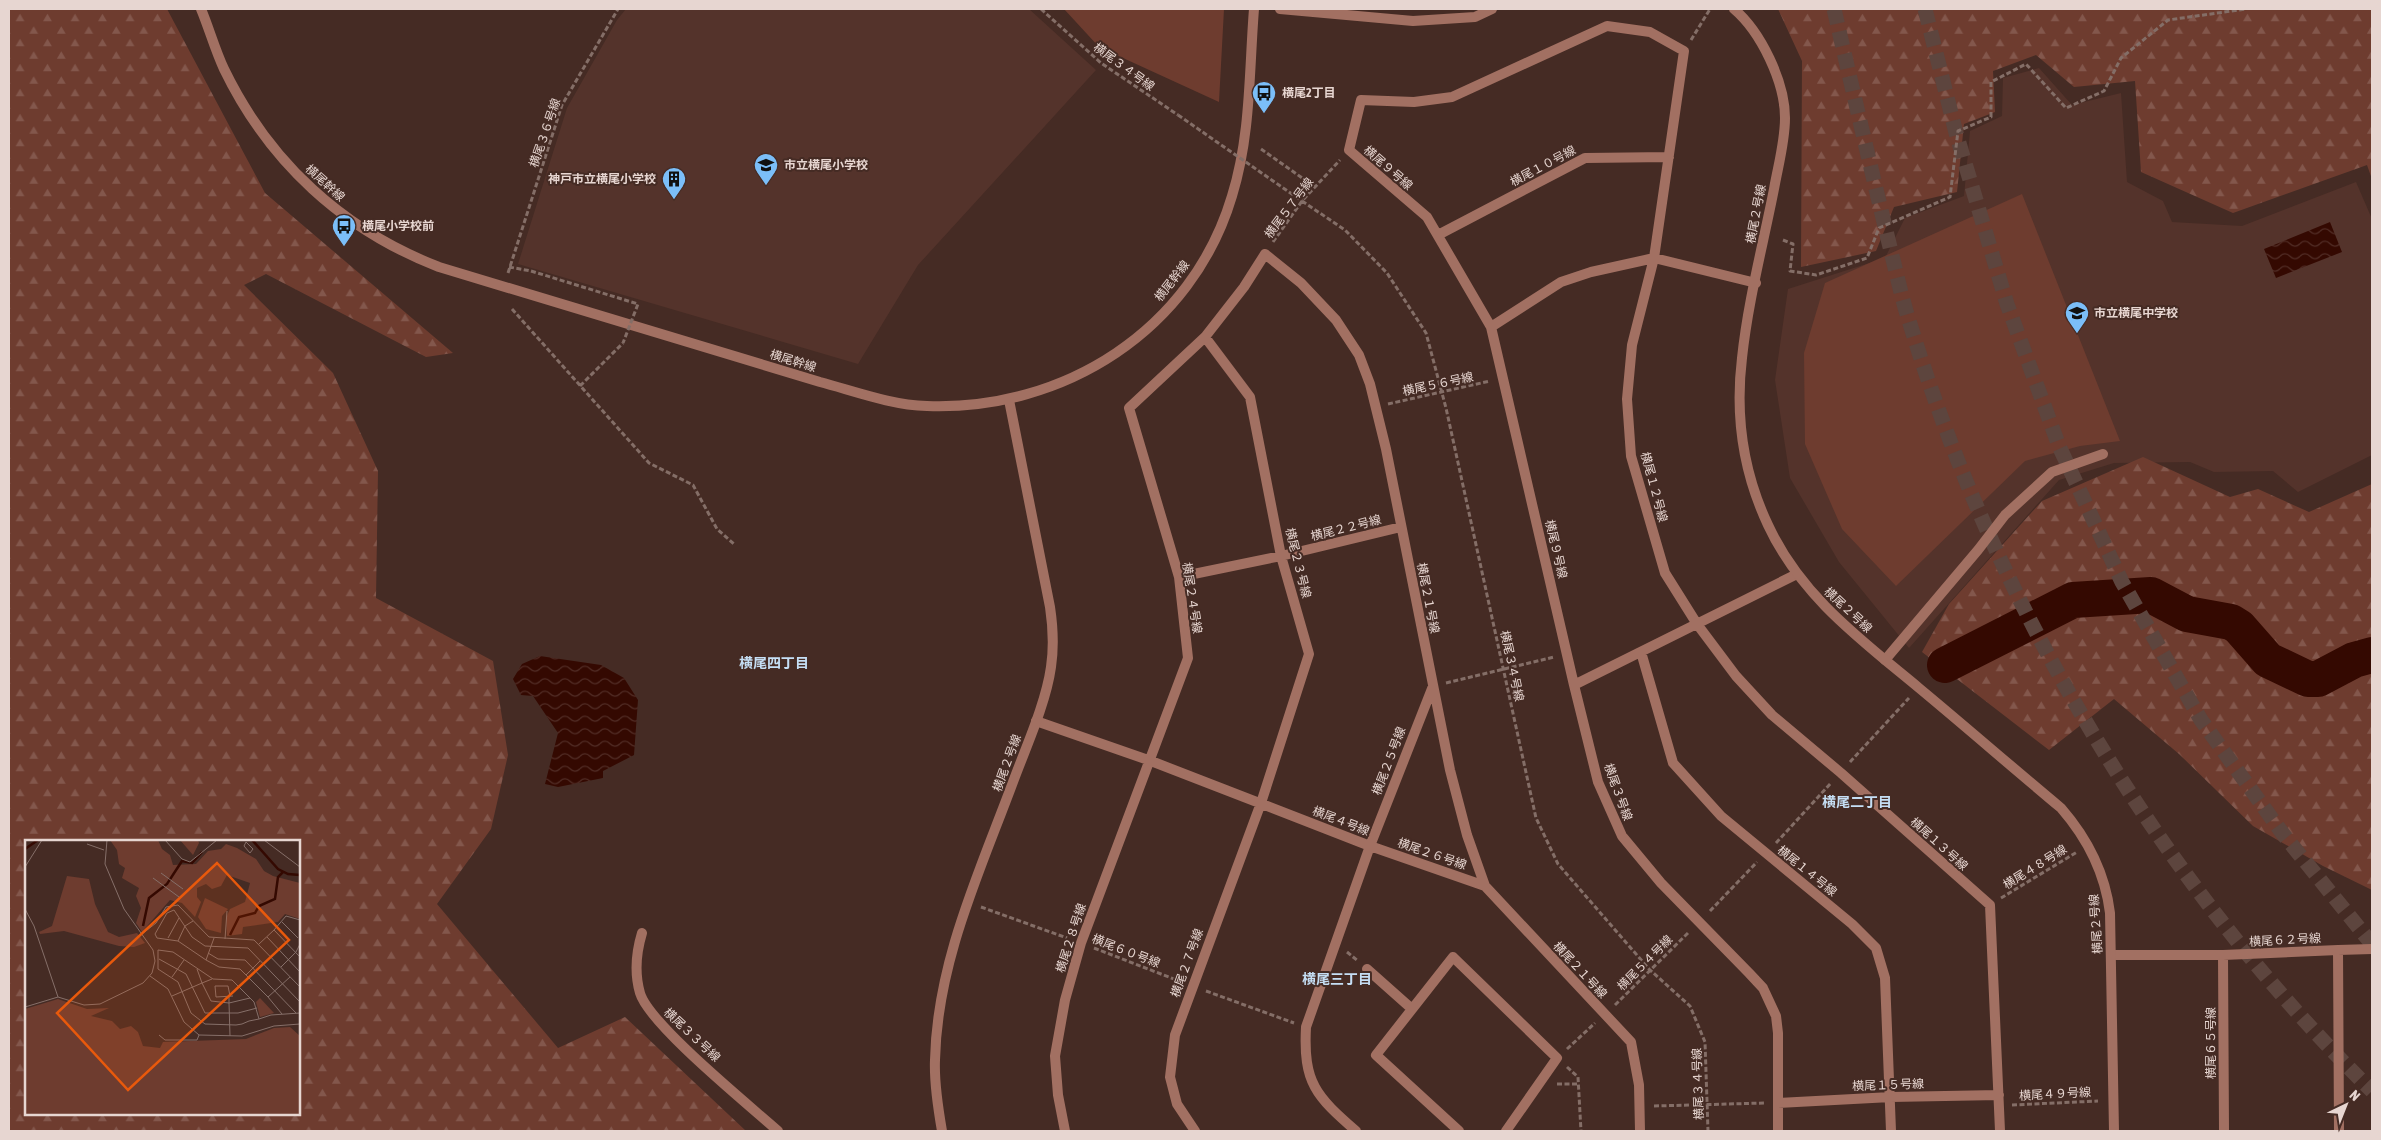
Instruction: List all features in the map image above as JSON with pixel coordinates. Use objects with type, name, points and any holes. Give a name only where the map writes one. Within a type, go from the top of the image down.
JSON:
[{"type":"street","name":"横尾幹線","points":[[201,9],[224,68],[251,119],[287,164],[329,205],[356,224],[406,254],[439,267],[873,397],[926,406],[975,405],[1009,400],[1082,374],[1124,349],[1180,296],[1210,250],[1227,211],[1245,141],[1254,9]]},
{"type":"street","points":[[1280,9],[1413,21],[1475,17],[1492,9]]},
{"type":"street","name":"横尾２号線","points":[[1734,9],[1752,28],[1778,77],[1785,118],[1781,152],[1742,356],[1741,436],[1746,463],[1768,524],[1797,574],[1823,606],[2061,808],[2088,845],[2102,874],[2109,900],[2114,1131]]},
{"type":"street","name":"横尾９号線","points":[[1574,685],[1492,327],[1427,217],[1349,150],[1361,100],[1414,102],[1452,97],[1606,26],[1650,32],[1684,52]]},
{"type":"street","points":[[1654,258],[1684,52]]},
{"type":"street","name":"横尾１０号線","points":[[1438,236],[1585,158],[1669,157]]},
{"type":"street","points":[[1205,337],[1244,287],[1265,254]]},
{"type":"street","name":"横尾２１号線","points":[[1265,254],[1301,283],[1336,320],[1360,355],[1375,406],[1450,770],[1467,836],[1485,886],[1631,1042],[1639,1085],[1640,1131]]},
{"type":"street","points":[[1492,327],[1561,282],[1590,272],[1654,258],[1756,283]]},
{"type":"street","name":"横尾１２号線","points":[[1654,258],[1632,345],[1626,399],[1631,456],[1665,573],[1697,624]]},
{"type":"street","name":"横尾２４号線","points":[[1151,761],[1188,658],[1179,577],[1129,408],[1205,337]]},
{"type":"street","name":"横尾２３号線","points":[[1205,337],[1250,397],[1281,556],[1310,654],[1261,803]]},
{"type":"street","name":"横尾２号線","points":[[942,1131],[935,1076],[936,1040],[947,968],[967,902],[1036,721],[1051,668],[1054,635],[1050,607],[1009,400]]},
{"type":"street","points":[[1885,660],[1978,550],[2005,515],[2052,472],[2103,454]]},
{"type":"street","name":"横尾２２号線","points":[[1179,577],[1281,556],[1401,527]]},
{"type":"street","points":[[1574,685],[1797,574]]},
{"type":"street","name":"横尾１３号線","points":[[1697,624],[1736,676],[1772,715],[1841,773],[1990,905]]},
{"type":"street","name":"横尾１４号線","points":[[1641,652],[1673,763],[1721,816],[1852,924],[1876,948],[1885,978],[1891,1131]]},
{"type":"street","name":"横尾３号線","points":[[1574,685],[1598,782],[1622,836],[1661,883],[1763,988],[1776,1016],[1778,1131]]},
{"type":"street","name":"横尾２５号線","points":[[1370,846],[1433,686]]},
{"type":"street","name":"横尾４号線","points":[[1036,721],[1151,761],[1370,846],[1306,1027],[1305,1052],[1310,1079],[1328,1107],[1356,1131]]},
{"type":"street","name":"横尾２８号線","points":[[1065,1131],[1058,1095],[1055,1056],[1065,1000],[1081,943],[1151,761]]},
{"type":"street","name":"横尾２７号線","points":[[1195,1131],[1177,1104],[1170,1077],[1175,1035],[1261,803]]},
{"type":"street","name":"横尾２６号線","points":[[1370,846],[1485,886]]},
{"type":"street","points":[[1990,905],[2000,1131]]},
{"type":"street","name":"横尾３３号線","points":[[642,933],[635,956],[640,994],[656,1020],[778,1131]]},
{"type":"street","points":[[2338,950],[2372,949]]},
{"type":"street","name":"横尾６２号線","points":[[2111,955],[2223,955],[2338,950],[2339,1131]]},
{"type":"street","name":"横尾６５号線","points":[[2223,955],[2224,1131]]},
{"type":"street","points":[[1458,1131],[1376,1055],[1453,957],[1557,1058],[1506,1131]]},
{"type":"street","points":[[1368,970],[1412,1009]]},
{"type":"street","name":"横尾１５号線","points":[[1778,1103],[1891,1097],[1999,1095]]},
{"type":"path","name":"横尾３６号線","points":[[508,273],[562,105],[618,9]]},
{"type":"path","name":"横尾３４号線","points":[[1041,9],[1100,63],[1345,230],[1387,273],[1426,333],[1441,391],[1536,818],[1558,864],[1649,969],[1690,1006],[1705,1042],[1708,1131]]},
{"type":"path","points":[[1684,52],[1710,9]]},
{"type":"path","points":[[1783,240],[1793,244],[1790,271],[1816,275],[1867,258],[1879,228],[1950,198],[1958,132],[1991,117],[1992,82],[2026,64],[2066,108],[2104,91],[2121,58],[2168,20],[2246,9]]},
{"type":"path","points":[[1261,148],[1314,187]]},
{"type":"path","name":"横尾５７号線","points":[[1265,254],[1302,201],[1349,150]]},
{"type":"path","points":[[510,268],[531,272],[638,304],[623,343],[580,386]]},
{"type":"path","points":[[512,309],[649,463],[693,485],[717,529],[734,544]]},
{"type":"path","name":"横尾５６号線","points":[[1375,406],[1505,378]]},
{"type":"path","points":[[1433,686],[1567,653]]},
{"type":"path","points":[[1849,763],[1911,696]]},
{"type":"path","points":[[1773,846],[1835,779]]},
{"type":"path","name":"横尾４８号線","points":[[1990,905],[2088,845]]},
{"type":"path","points":[[1710,911],[1759,860]]},
{"type":"path","name":"横尾６０号線","points":[[967,902],[1306,1027]]},
{"type":"path","name":"横尾５４号線","points":[[1613,1008],[1649,969],[1689,931]]},
{"type":"path","points":[[1336,942],[1368,970]]},
{"type":"path","points":[[1581,1131],[1578,1077],[1557,1058],[1596,1023]]},
{"type":"path","name":"横尾４９号線","points":[[1999,1106],[2112,1100]]},
{"type":"path","points":[[1640,1107],[1778,1103]]},
{"type":"shaded area","name":"市立横尾小学校","points":[[626,9],[1029,9],[1096,70],[918,265],[858,364],[518,264],[567,108],[617,20]]},
{"type":"shaded area","name":"市立横尾中学校","points":[[2039,68],[2072,105],[2121,93],[2127,182],[2163,201],[2172,222],[2242,226],[2356,182],[2372,219],[2372,455],[2298,492],[2273,471],[2214,472],[2190,462],[2114,463],[2059,480],[1909,648],[1839,562],[1790,478],[1775,380],[1788,289],[1885,258],[1905,218],[1964,196],[1970,131],[2002,116],[2003,78]]},
{"type":"green space","points":[[9,9],[167,9],[265,193],[453,353],[426,357],[266,274],[244,285],[333,373],[378,471],[376,598],[493,661],[508,755],[491,829],[437,904],[558,1048],[625,1017],[746,1131],[9,1131]]},
{"type":"green space","points":[[1064,9],[1224,9],[1219,102],[1099,47]]},
{"type":"green space","points":[[1778,9],[2372,9],[2372,179],[2367,165],[2233,213],[2141,172],[2135,81],[2074,87],[2036,55],[1993,71],[1995,112],[1964,124],[1957,192],[1894,207],[1876,251],[1801,267],[1802,61]]},
{"type":"green space","points":[[2022,194],[2120,441],[2080,446],[2025,461],[1896,586],[1842,529],[1805,444],[1804,353],[1825,283]]},
{"type":"green space","points":[[2143,457],[2230,497],[2258,489],[2309,512],[2372,484],[2372,890],[2323,866],[2253,826],[2179,754],[2114,699],[2049,750],[1922,652],[1949,604],[2042,501]]},
{"type":"water","points":[[2330,222],[2342,252],[2276,278],[2264,249]]},
{"type":"water","points":[[540,656],[601,665],[624,678],[638,700],[634,755],[603,771],[603,778],[558,787],[545,784],[558,733],[533,696],[521,695],[513,679],[522,664]]},
{"type":"waterway","points":[[1945,665],[2073,600],[2151,595],[2187,614],[2231,622],[2239,627],[2268,660],[2308,679],[2318,679],[2354,660],[2372,655]]},
{"type":"tunnel","points":[[1834,9],[1911,327],[1947,432],[1990,536],[2039,638],[2095,737],[2157,833],[2223,924],[2295,1010],[2372,1091]]},
{"type":"tunnel","points":[[1925,9],[1956,133],[2007,304],[2059,446],[2122,582],[2201,720],[2283,834],[2372,944]]},
{"type":"place","name":"横尾2丁目","points":[[1264,114]]},
{"type":"place","name":"市立横尾小学校","points":[[766,186]]},
{"type":"place","name":"神戸市立横尾小学校","points":[[674,200]]},
{"type":"place","name":"横尾小学校前","points":[[344,247]]},
{"type":"place","name":"市立横尾中学校","points":[[2077,334]]},
{"type":"district","name":"横尾四丁目","points":[[774,663]]},
{"type":"district","name":"横尾二丁目","points":[[1857,802]]},
{"type":"district","name":"横尾三丁目","points":[[1337,979]]}]
